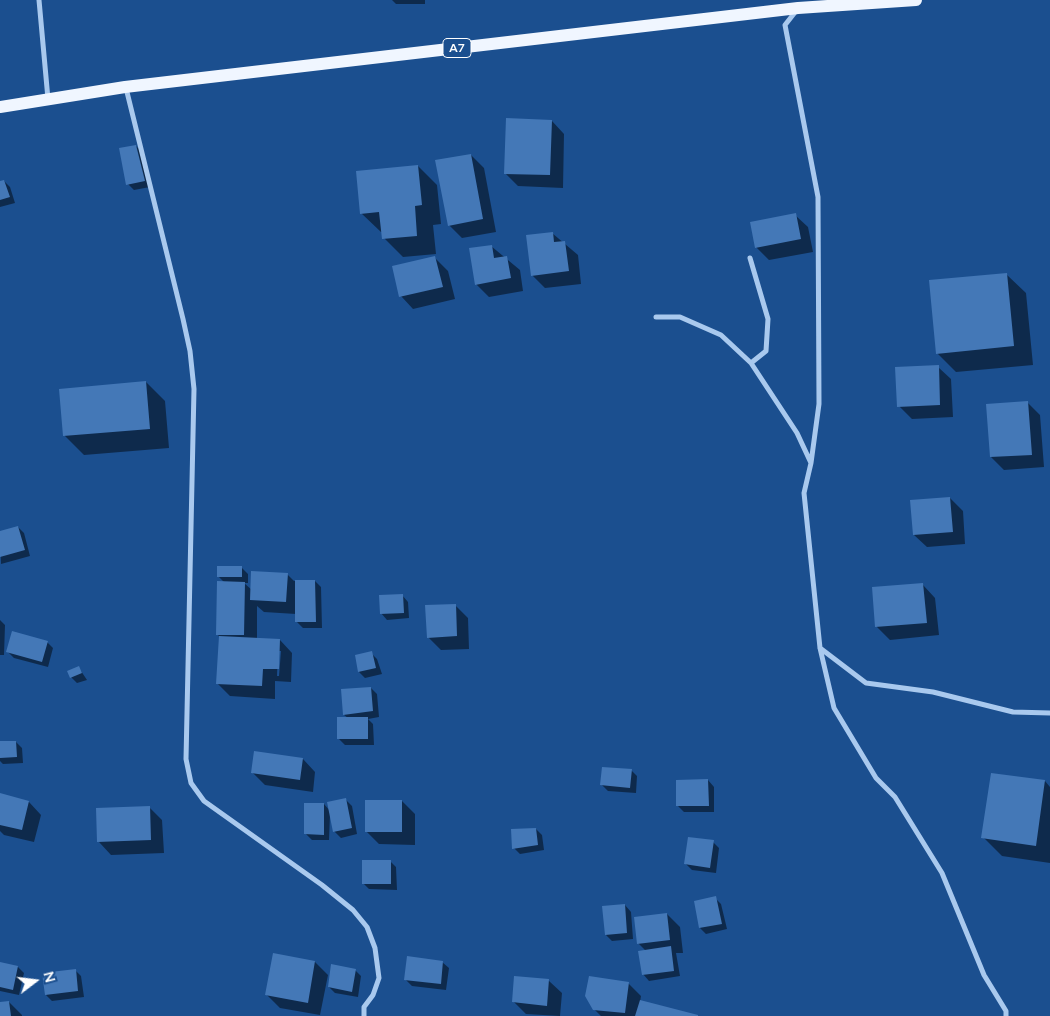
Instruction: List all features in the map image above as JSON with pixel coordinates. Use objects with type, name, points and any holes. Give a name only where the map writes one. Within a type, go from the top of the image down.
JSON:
[{"type":"main road","name":"A7","points":[[0,107],[126,87],[798,8],[916,0]]},
{"type":"street","points":[[39,0],[48,99]]},
{"type":"street","points":[[798,8],[785,25],[818,197],[819,404],[811,463],[804,493],[820,648],[834,708],[849,737],[876,778],[895,797],[942,873],[984,975],[1006,1011],[1006,1016]]},
{"type":"street","points":[[126,87],[183,319],[190,351],[194,390],[186,759],[191,783],[204,801],[322,885],[353,910],[367,927],[375,948],[379,978],[373,995],[364,1007],[364,1016]]},
{"type":"street","points":[[750,258],[768,319],[766,351],[751,363]]},
{"type":"street","points":[[656,317],[680,317],[721,335],[751,363],[797,433],[811,463]]},
{"type":"street","points":[[820,648],[866,683],[933,692],[1013,712],[1050,712]]},
{"type":"building","points":[[506,118],[552,120],[550,175],[504,174]]},
{"type":"building","points":[[136,145],[145,181],[126,185],[119,148]]},
{"type":"building","points":[[471,154],[483,219],[448,226],[435,160]]},
{"type":"building","points":[[418,165],[422,205],[415,206],[417,236],[382,239],[379,212],[360,214],[356,171]]},
{"type":"building","points":[[4,180],[10,197],[0,200],[0,181]]},
{"type":"building","points":[[796,213],[801,239],[755,248],[750,222]]},
{"type":"building","points":[[553,232],[554,242],[565,241],[569,271],[531,276],[526,235]]},
{"type":"building","points":[[492,245],[494,258],[507,256],[511,278],[475,285],[469,248]]},
{"type":"building","points":[[435,256],[443,287],[399,297],[392,266]]},
{"type":"building","points":[[1007,273],[1014,346],[936,354],[929,280]]},
{"type":"building","points":[[939,365],[940,405],[897,407],[895,367]]},
{"type":"building","points":[[146,381],[150,429],[63,436],[59,389]]},
{"type":"building","points":[[1028,401],[1032,455],[990,457],[986,404]]},
{"type":"building","points":[[950,497],[953,532],[913,535],[910,500]]},
{"type":"building","points":[[18,526],[25,550],[0,557],[0,531]]},
{"type":"building","points":[[217,566],[242,566],[242,577],[217,577]]},
{"type":"building","points":[[251,571],[288,573],[286,602],[250,600]]},
{"type":"building","points":[[295,580],[315,580],[316,622],[295,622]]},
{"type":"building","points":[[217,581],[245,582],[244,635],[216,635]]},
{"type":"building","points":[[923,583],[927,623],[875,627],[872,587]]},
{"type":"building","points":[[403,594],[404,613],[380,614],[379,595]]},
{"type":"building","points":[[456,604],[457,636],[427,638],[425,605]]},
{"type":"building","points":[[12,631],[48,641],[42,662],[6,652]]},
{"type":"building","points":[[219,636],[280,639],[279,669],[263,669],[262,686],[216,684]]},
{"type":"building","points":[[372,651],[376,668],[358,672],[355,655]]},
{"type":"building","points":[[79,666],[82,673],[70,678],[67,671]]},
{"type":"building","points":[[371,687],[373,711],[343,715],[341,689]]},
{"type":"building","points":[[337,717],[368,717],[368,739],[337,739]]},
{"type":"building","points":[[0,741],[16,741],[17,757],[0,758]]},
{"type":"building","points":[[254,751],[303,758],[300,780],[251,773]]},
{"type":"building","points":[[602,767],[632,769],[630,788],[600,785]]},
{"type":"building","points":[[991,773],[1045,780],[1036,846],[981,838]]},
{"type":"building","points":[[708,779],[709,806],[676,806],[676,780]]},
{"type":"building","points":[[0,793],[29,801],[22,830],[0,825]]},
{"type":"building","points":[[346,798],[352,828],[333,832],[327,802]]},
{"type":"building","points":[[365,800],[402,800],[402,832],[365,832]]},
{"type":"building","points":[[304,803],[324,803],[324,835],[304,834]]},
{"type":"building","points":[[150,806],[151,840],[97,842],[96,808]]},
{"type":"building","points":[[536,828],[538,845],[512,849],[511,829]]},
{"type":"building","points":[[688,837],[714,840],[710,868],[684,864]]},
{"type":"building","points":[[362,860],[391,860],[391,884],[362,884]]},
{"type":"building","points":[[716,896],[722,924],[699,928],[694,901]]},
{"type":"building","points":[[625,904],[627,933],[605,935],[602,906]]},
{"type":"building","points":[[667,913],[670,940],[637,944],[634,917]]},
{"type":"building","points":[[671,946],[674,971],[642,975],[638,951]]},
{"type":"building","points":[[273,953],[315,961],[308,1003],[265,995]]},
{"type":"building","points":[[407,956],[443,961],[441,984],[404,980]]},
{"type":"building","points":[[0,962],[18,966],[13,990],[0,987]]},
{"type":"building","points":[[331,964],[356,969],[352,992],[328,987]]},
{"type":"building","points":[[76,969],[78,991],[45,995],[42,973]]},
{"type":"building","points":[[514,976],[549,979],[547,1006],[512,1002]]},
{"type":"building","points":[[589,976],[629,982],[625,1013],[593,1010],[585,996]]},
{"type":"building","points":[[640,1000],[698,1015],[698,1016],[635,1016]]},
{"type":"building","points":[[9,1001],[11,1016],[0,1016],[0,1002]]}]
